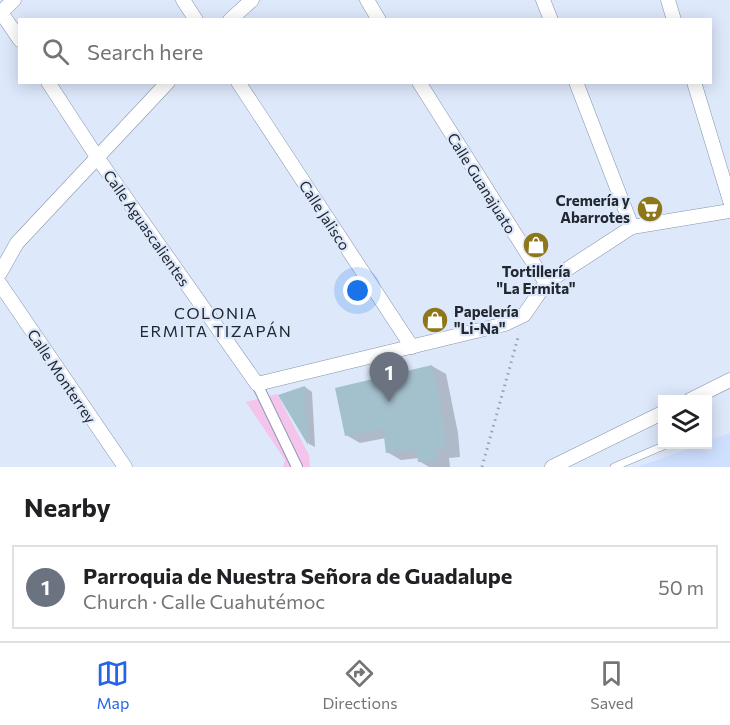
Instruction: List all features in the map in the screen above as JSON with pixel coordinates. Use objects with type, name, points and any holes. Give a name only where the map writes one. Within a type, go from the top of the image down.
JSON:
[{"type":"street","points":[[14,0],[0,12],[18,37]]},
{"type":"street","points":[[183,0],[195,18]]},
{"type":"street","points":[[232,18],[252,0]]},
{"type":"street","points":[[367,0],[378,18]]},
{"type":"street","points":[[543,0],[550,18]]},
{"type":"street","points":[[668,0],[673,18]]},
{"type":"street","name":"Calle Aguascalientes","points":[[49,84],[97,157],[257,384],[297,467]]},
{"type":"street","points":[[0,273],[17,243],[166,84]]},
{"type":"street","name":"Calle Jalisco","points":[[239,84],[412,347]]},
{"type":"street","name":"Calle Guanajuato","points":[[420,84],[546,283]]},
{"type":"street","points":[[577,84],[632,227]]},
{"type":"street","points":[[695,84],[730,201]]},
{"type":"street","points":[[257,384],[505,324],[524,315],[546,283],[632,227],[730,211]]},
{"type":"street","name":"Calle Monterrey","points":[[0,284],[125,467]]},
{"type":"street","points":[[698,395],[730,380]]},
{"type":"street","points":[[552,467],[658,415]]},
{"type":"lane","points":[[614,467],[658,448]]},
{"type":"path","points":[[482,467],[524,315]]},
{"type":"shaded area","points":[[277,394],[309,455],[310,467],[283,467],[285,460],[246,402]]},
{"type":"shaded area","points":[[730,433],[730,467],[637,467],[688,449],[712,449],[712,440]]},
{"type":"building","points":[[432,365],[444,424],[446,449],[436,450],[437,461],[418,462],[416,450],[386,453],[383,429],[345,436],[335,388]]},
{"type":"building","points":[[305,386],[308,445],[278,395]]},
{"type":"place","name":"Cremería y Abarrotes","points":[[650,209]]},
{"type":"place","name":"Tortillería \"La Ermita\"","points":[[536,245]]},
{"type":"place","name":"Papelería \"Li-Na\"","points":[[435,320]]},
{"type":"place","name":"Parroquia de Nuestra Señora de Guadalupe","points":[[389,402]]},
{"type":"district","name":"COLONIA ERMITA TIZAPÁN","points":[[216,321]]}]
